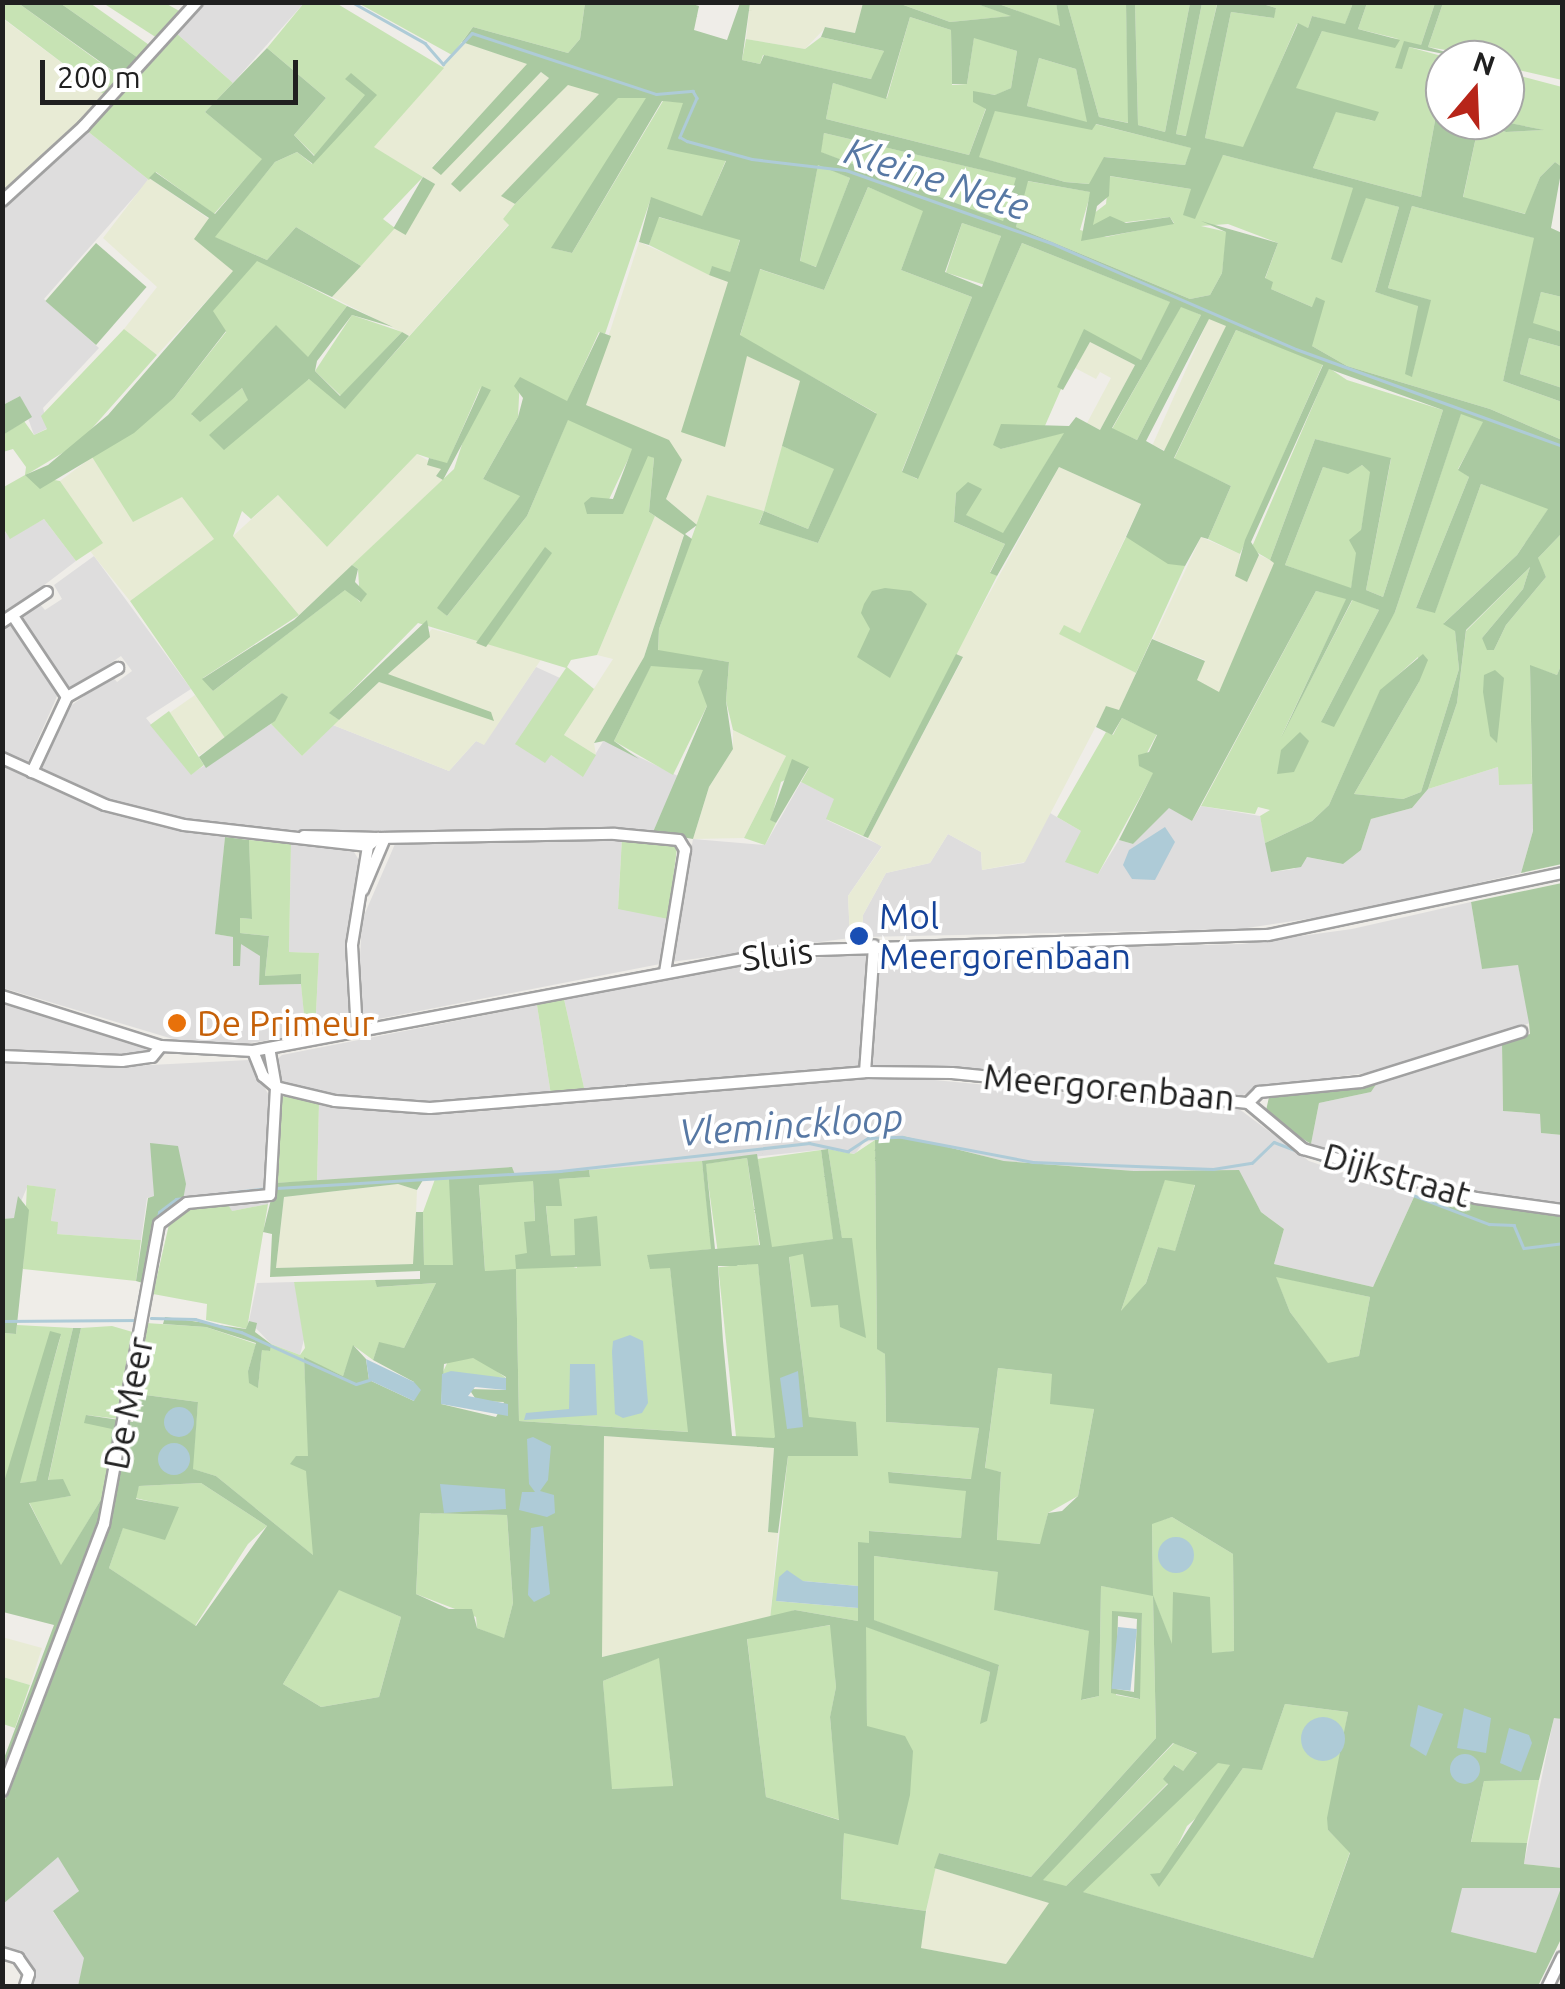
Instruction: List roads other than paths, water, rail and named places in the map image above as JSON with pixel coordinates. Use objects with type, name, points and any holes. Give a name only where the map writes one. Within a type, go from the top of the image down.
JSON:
[{"type":"street","points":[[2,201],[84,126],[197,2]]},
{"type":"street","points":[[47,592],[8,619],[68,697]]},
{"type":"street","points":[[32,772],[68,697],[118,668]]},
{"type":"street","points":[[2,758],[133,813],[288,838],[368,846],[382,838]]},
{"type":"street","points":[[288,838],[615,834],[679,840],[685,850],[665,972]]},
{"type":"street","points":[[362,891],[382,838]]},
{"type":"street","points":[[357,1032],[351,973],[368,846]]},
{"type":"street","name":"Sluis","points":[[2,996],[161,1046],[253,1051],[785,950],[1268,935],[1562,872]]},
{"type":"street","points":[[865,1072],[874,945]]},
{"type":"street","name":"Meergorenbaan","points":[[276,1087],[335,1101],[468,1108],[865,1072],[952,1073],[1248,1104],[1259,1092],[1361,1082],[1522,1032]]},
{"type":"street","points":[[2,1056],[146,1060],[161,1046]]},
{"type":"street","points":[[270,1049],[276,1087]]},
{"type":"street","points":[[253,1051],[263,1076],[276,1087]]},
{"type":"street","name":"De Meer","points":[[2,1791],[104,1524],[159,1224],[187,1203],[270,1194],[276,1087]]},
{"type":"street","name":"Dijkstraat","points":[[1248,1104],[1304,1149],[1476,1198],[1562,1210]]},
{"type":"street","points":[[2,1954],[18,1958],[29,1974],[26,1986]]},
{"type":"street","points":[[1548,1986],[1562,1957]]},
{"type":"water","points":[[1165,827],[1175,842],[1155,880],[1132,879],[1123,865],[1129,850]]},
{"type":"water","points":[[630,1335],[643,1341],[648,1403],[642,1413],[623,1418],[615,1414],[612,1352],[613,1341]]},
{"type":"water","points":[[366,1359],[414,1382],[421,1390],[414,1401],[369,1380]]},
{"type":"water","points":[[570,1364],[595,1364],[597,1415],[524,1420],[526,1413],[569,1409]]},
{"type":"water","points":[[451,1371],[506,1378],[506,1390],[475,1387],[468,1396],[508,1404],[508,1416],[441,1404],[442,1374]]},
{"type":"water","points":[[798,1371],[803,1427],[787,1429],[780,1378]]},
{"type":"water","points":[[179,1407],[190,1411],[194,1422],[190,1433],[179,1437],[168,1433],[164,1422],[168,1411]]},
{"type":"water","points":[[533,1437],[551,1446],[548,1480],[540,1491],[554,1495],[555,1513],[547,1517],[519,1510],[522,1492],[535,1492],[529,1484],[527,1439]]},
{"type":"water","points":[[174,1443],[185,1448],[190,1459],[185,1470],[174,1475],[163,1470],[158,1459],[163,1448]]},
{"type":"water","points":[[440,1484],[505,1489],[506,1509],[444,1513]]},
{"type":"water","points":[[543,1526],[550,1594],[534,1602],[528,1595],[531,1528]]},
{"type":"water","points":[[1176,1537],[1189,1542],[1194,1555],[1189,1568],[1176,1573],[1163,1568],[1158,1555],[1163,1542]]},
{"type":"water","points":[[787,1570],[803,1581],[858,1586],[858,1608],[776,1601],[779,1577]]},
{"type":"water","points":[[1118,1627],[1137,1629],[1130,1691],[1112,1689]]},
{"type":"water","points":[[1418,1705],[1443,1714],[1426,1756],[1410,1746]]},
{"type":"water","points":[[1464,1708],[1491,1718],[1486,1753],[1457,1748]]},
{"type":"water","points":[[1323,1717],[1339,1723],[1345,1739],[1339,1755],[1323,1761],[1307,1755],[1301,1739],[1307,1723]]},
{"type":"water","points":[[1509,1728],[1529,1735],[1532,1743],[1521,1772],[1500,1763]]},
{"type":"water","points":[[1465,1754],[1475,1759],[1480,1769],[1475,1779],[1465,1784],[1455,1779],[1450,1769],[1455,1759]]},
{"type":"waterway","name":"Kleine Nete","points":[[352,2],[425,43],[443,64],[472,33],[656,94],[693,91],[697,98],[680,137],[687,141],[752,159],[846,170],[1051,243],[1294,348]]},
{"type":"waterway","name":"Kleine Nete","points":[[1296,349],[1562,446]]},
{"type":"waterway","name":"Vleminckloop","points":[[276,1188],[560,1171],[809,1143],[848,1151],[868,1138],[902,1137],[1033,1162],[1213,1169],[1252,1163],[1274,1142],[1489,1224],[1514,1225],[1524,1248],[1562,1243]]},
{"type":"waterway","name":"Vleminckloop","points":[[151,1239],[159,1212],[176,1199],[268,1188]]},
{"type":"waterway","name":"Vleminckloop","points":[[143,1288],[149,1251]]},
{"type":"waterway","points":[[151,1318],[195,1319],[241,1332],[356,1384],[369,1380]]},
{"type":"waterway","name":"Vleminckloop","points":[[2,1321],[138,1320]]},
{"type":"place","name":"Mol Meergorenbaan","points":[[859,936]]},
{"type":"place","name":"De Primeur","points":[[177,1023]]}]
